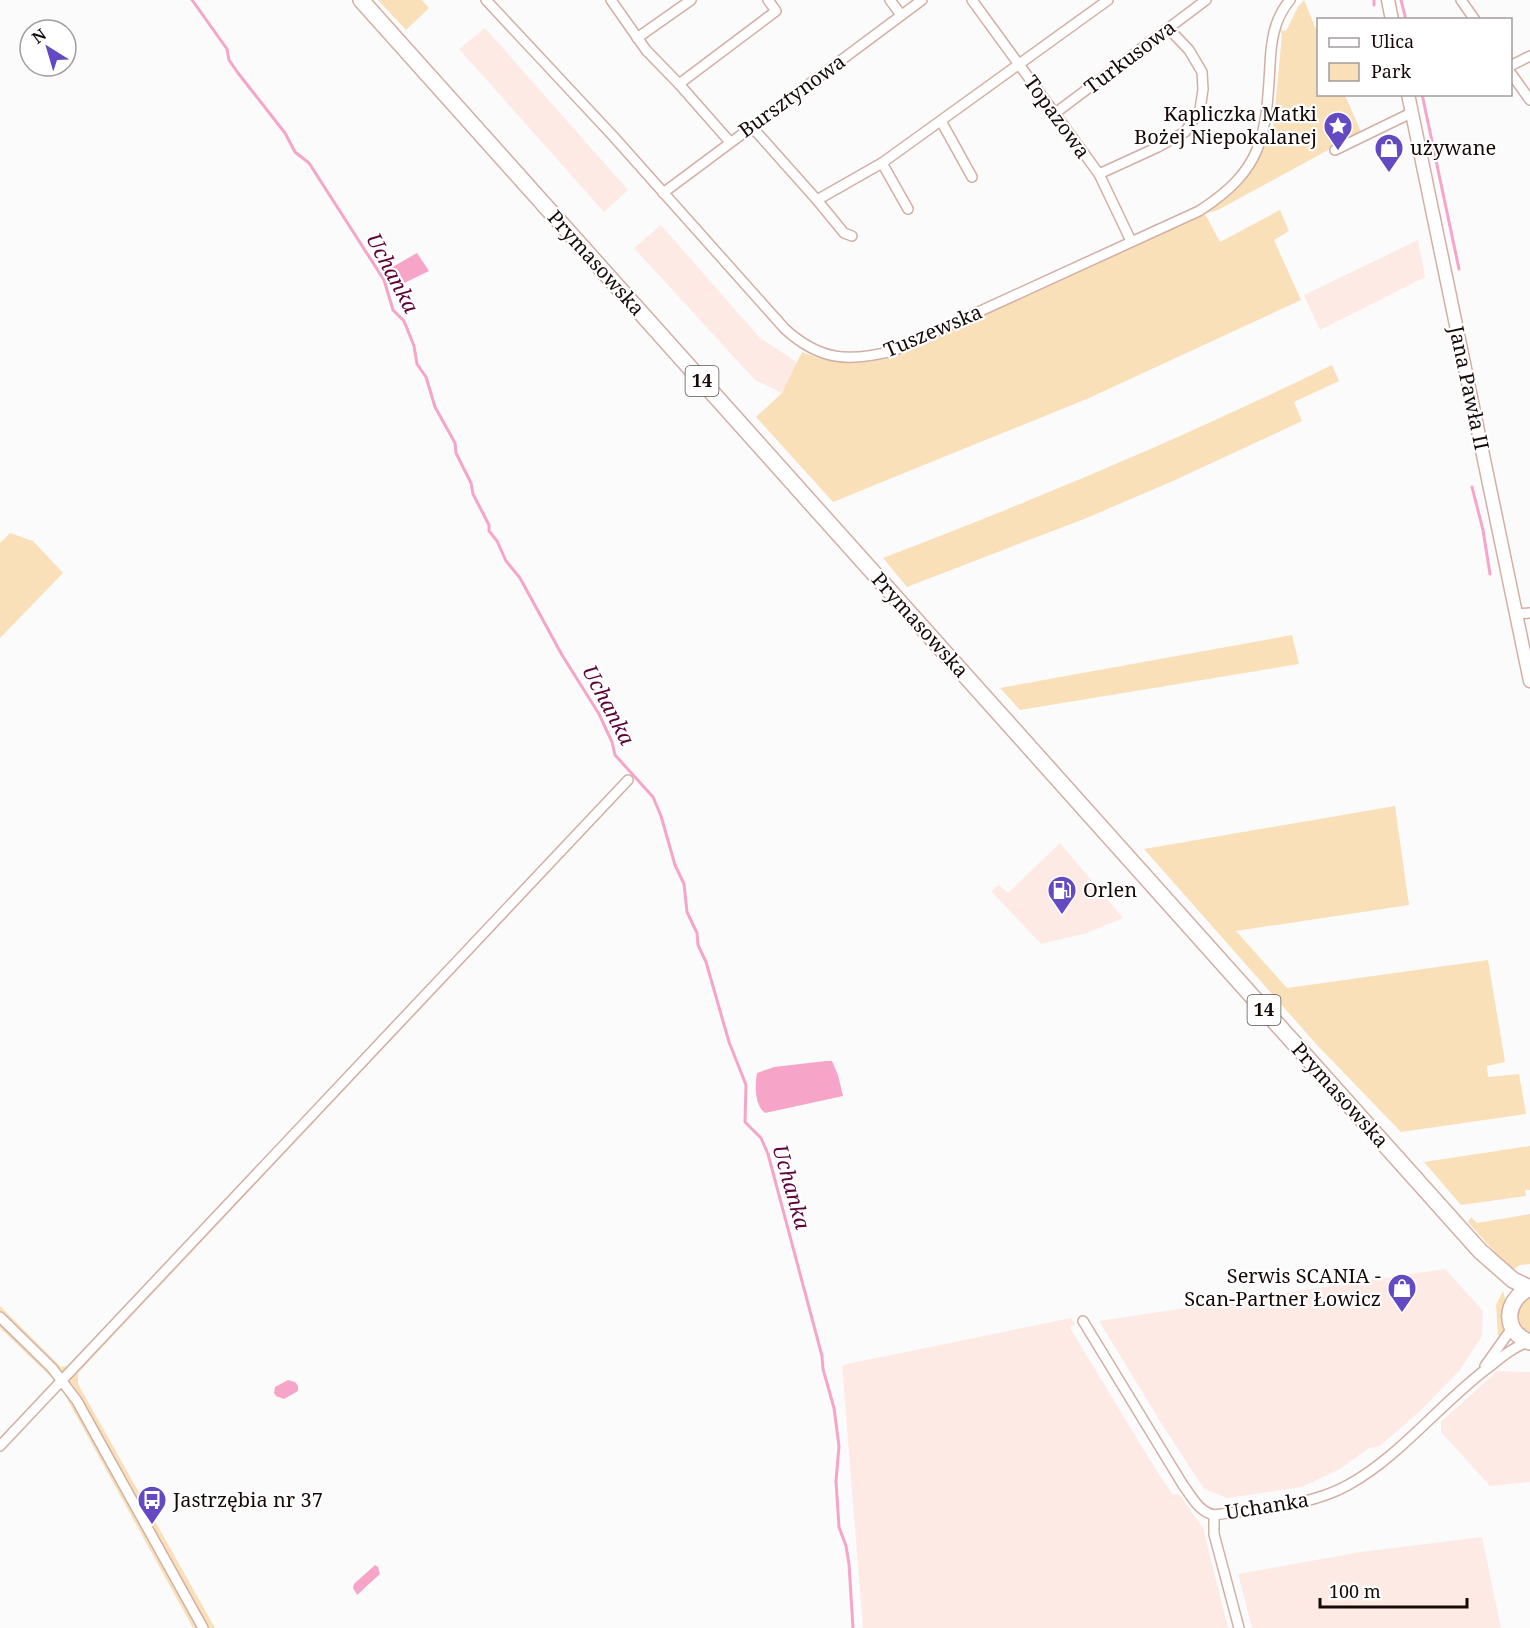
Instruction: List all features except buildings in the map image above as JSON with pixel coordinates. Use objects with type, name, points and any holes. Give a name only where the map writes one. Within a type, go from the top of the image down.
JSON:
[{"type":"main road","name":"Prymasowska","points":[[361,0],[1480,1251],[1513,1280],[1530,1288]]},
{"type":"main road","name":"Prymasowska","points":[[1480,1251],[1505,1287],[1511,1306]]},
{"type":"main road","name":"14","points":[[1512,1328],[1511,1306],[1515,1298],[1530,1288]]},
{"type":"main road","points":[[1512,1328],[1516,1334],[1529,1342]]},
{"type":"street","name":"Tuszewska","points":[[486,0],[785,329],[814,351],[835,357],[853,358],[893,351],[1198,211],[1228,190],[1250,166],[1262,140],[1267,118],[1272,36],[1285,2]]},
{"type":"street","points":[[611,0],[637,38],[727,139]]},
{"type":"street","points":[[637,38],[691,0]]},
{"type":"street","points":[[679,84],[776,11],[768,0]]},
{"type":"street","points":[[890,0],[901,15]]},
{"type":"street","name":"Bursztynowa","points":[[663,193],[727,139],[752,126],[922,0]]},
{"type":"street","name":"Topazowa","points":[[972,0],[1099,174],[1131,241]]},
{"type":"street","points":[[818,200],[882,163],[1108,0]]},
{"type":"street","name":"Turkusowa","points":[[1054,114],[1206,0]]},
{"type":"street","points":[[1388,0],[1392,18]]},
{"type":"street","points":[[1461,0],[1474,18]]},
{"type":"street","points":[[1099,174],[1185,132],[1200,110],[1203,89],[1202,72],[1189,50],[1168,28]]},
{"type":"street","points":[[1512,65],[1530,56]]},
{"type":"street","points":[[1512,75],[1530,100]]},
{"type":"street","name":"Jana Pawła II","points":[[1408,96],[1530,681]]},
{"type":"street","points":[[1335,150],[1412,113]]},
{"type":"street","points":[[941,121],[972,177]]},
{"type":"street","points":[[752,126],[844,233],[852,236]]},
{"type":"street","points":[[882,163],[908,208]]},
{"type":"street","points":[[1516,615],[1530,613]]},
{"type":"street","points":[[0,1446],[628,780]]},
{"type":"street","points":[[0,1317],[63,1380],[77,1401],[203,1628]]},
{"type":"street","name":"Uchanka","points":[[1083,1321],[1183,1485],[1203,1511],[1214,1515],[1306,1501],[1348,1486],[1383,1460],[1478,1375],[1510,1350],[1529,1342]]},
{"type":"street","name":"Uchanka","points":[[1478,1375],[1512,1328]]},
{"type":"street","points":[[1214,1515],[1214,1534],[1239,1628]]},
{"type":"shaded area","points":[[485,28],[628,190],[604,212],[459,49]]},
{"type":"shaded area","points":[[661,225],[760,338],[798,363],[782,393],[755,380],[634,248]]},
{"type":"shaded area","points":[[1418,240],[1425,277],[1320,330],[1304,295]]},
{"type":"shaded area","points":[[1060,843],[1123,918],[1087,933],[1041,944],[991,891],[999,885],[1008,893]]},
{"type":"shaded area","points":[[1445,1269],[1483,1311],[1482,1336],[1460,1370],[1420,1411],[1380,1446],[1369,1448],[1340,1469],[1302,1487],[1227,1498],[1204,1489],[1099,1321]]},
{"type":"shaded area","points":[[1071,1318],[1075,1324],[1070,1328],[1153,1465],[1173,1495],[1179,1494],[1203,1528],[1228,1628],[863,1628],[842,1365]]},
{"type":"shaded area","points":[[1497,1371],[1530,1372],[1530,1482],[1490,1486],[1441,1432],[1441,1422]]},
{"type":"shaded area","points":[[1482,1537],[1501,1628],[1252,1628],[1238,1574],[1361,1552]]},
{"type":"green space","points":[[378,0],[422,0],[429,8],[406,30]]},
{"type":"green space","points":[[1304,0],[1317,32],[1317,96],[1345,96],[1361,132],[1218,210],[1205,214],[1236,189],[1259,158],[1269,133],[1273,130],[1282,35],[1280,30],[1286,31]]},
{"type":"green space","points":[[1280,210],[1289,231],[1274,240],[1301,300],[1089,398],[833,502],[756,417],[782,393],[802,352],[824,359],[846,362],[867,362],[890,358],[1205,214],[1220,242]]},
{"type":"green space","points":[[1332,365],[1339,381],[1294,402],[1302,421],[1173,481],[1084,519],[907,587],[883,558],[1109,467]]},
{"type":"green space","points":[[10,533],[33,541],[63,573],[0,638],[0,543]]},
{"type":"green space","points":[[1292,635],[1299,664],[1020,710],[1000,688]]},
{"type":"green space","points":[[624,778],[630,786],[78,1373],[78,1384],[215,1628],[193,1628],[65,1395],[53,1379],[0,1328],[0,1306],[61,1367],[67,1366],[502,910]]},
{"type":"green space","points":[[1395,806],[1409,905],[1236,931],[1287,988],[1488,960],[1505,1062],[1487,1066],[1488,1077],[1519,1074],[1526,1114],[1401,1132],[1317,1045],[1144,849]]},
{"type":"green space","points":[[1530,1146],[1530,1190],[1525,1190],[1526,1196],[1461,1205],[1424,1162]]},
{"type":"green space","points":[[1530,1214],[1530,1264],[1520,1265],[1511,1271],[1468,1222],[1471,1217],[1477,1223]]},
{"type":"green space","points":[[1503,1291],[1505,1314],[1501,1337],[1498,1335],[1496,1305]]},
{"type":"green space","points":[[1530,1295],[1530,1335],[1520,1325],[1516,1315],[1520,1305]]},
{"type":"water","points":[[417,253],[429,271],[398,286],[389,269]]},
{"type":"water","points":[[832,1061],[843,1096],[765,1113],[761,1109],[756,1094],[757,1073],[774,1067]]},
{"type":"water","points":[[288,1380],[295,1382],[298,1391],[284,1399],[276,1396],[275,1387]]},
{"type":"water","points":[[375,1565],[380,1574],[357,1595],[353,1588],[354,1584]]},
{"type":"waterway","name":"Uchanka","points":[[192,0],[227,49],[229,60],[238,73],[285,133],[295,152],[309,163],[384,280],[393,310],[404,321],[414,346],[417,364],[426,377],[435,407],[455,443],[456,453],[489,525],[489,531],[497,541],[506,561],[520,578],[562,655],[599,714],[612,742],[615,755],[653,797],[661,816],[675,865],[684,884],[687,912],[697,933],[698,945],[706,962],[729,1042],[746,1085],[745,1122],[761,1138],[768,1154],[822,1356],[823,1369],[834,1408],[839,1446],[836,1481],[839,1527],[846,1546],[849,1564],[853,1628]]},
{"type":"waterway","points":[[1374,0],[1374,5]]},
{"type":"waterway","points":[[1401,0],[1406,18]]},
{"type":"waterway","points":[[1422,96],[1459,269]]},
{"type":"waterway","points":[[1472,487],[1483,530],[1490,574]]},
{"type":"place","name":"Kapliczka Matki Bożej Niepokalanej","points":[[1338,152]]},
{"type":"place","name":"używane","points":[[1389,174]]},
{"type":"place","name":"Orlen","points":[[1062,916]]},
{"type":"place","name":"Serwis SCANIA - Scan-Partner Łowicz","points":[[1402,1314]]},
{"type":"place","name":"Jastrzębia nr 37","points":[[152,1526]]}]
